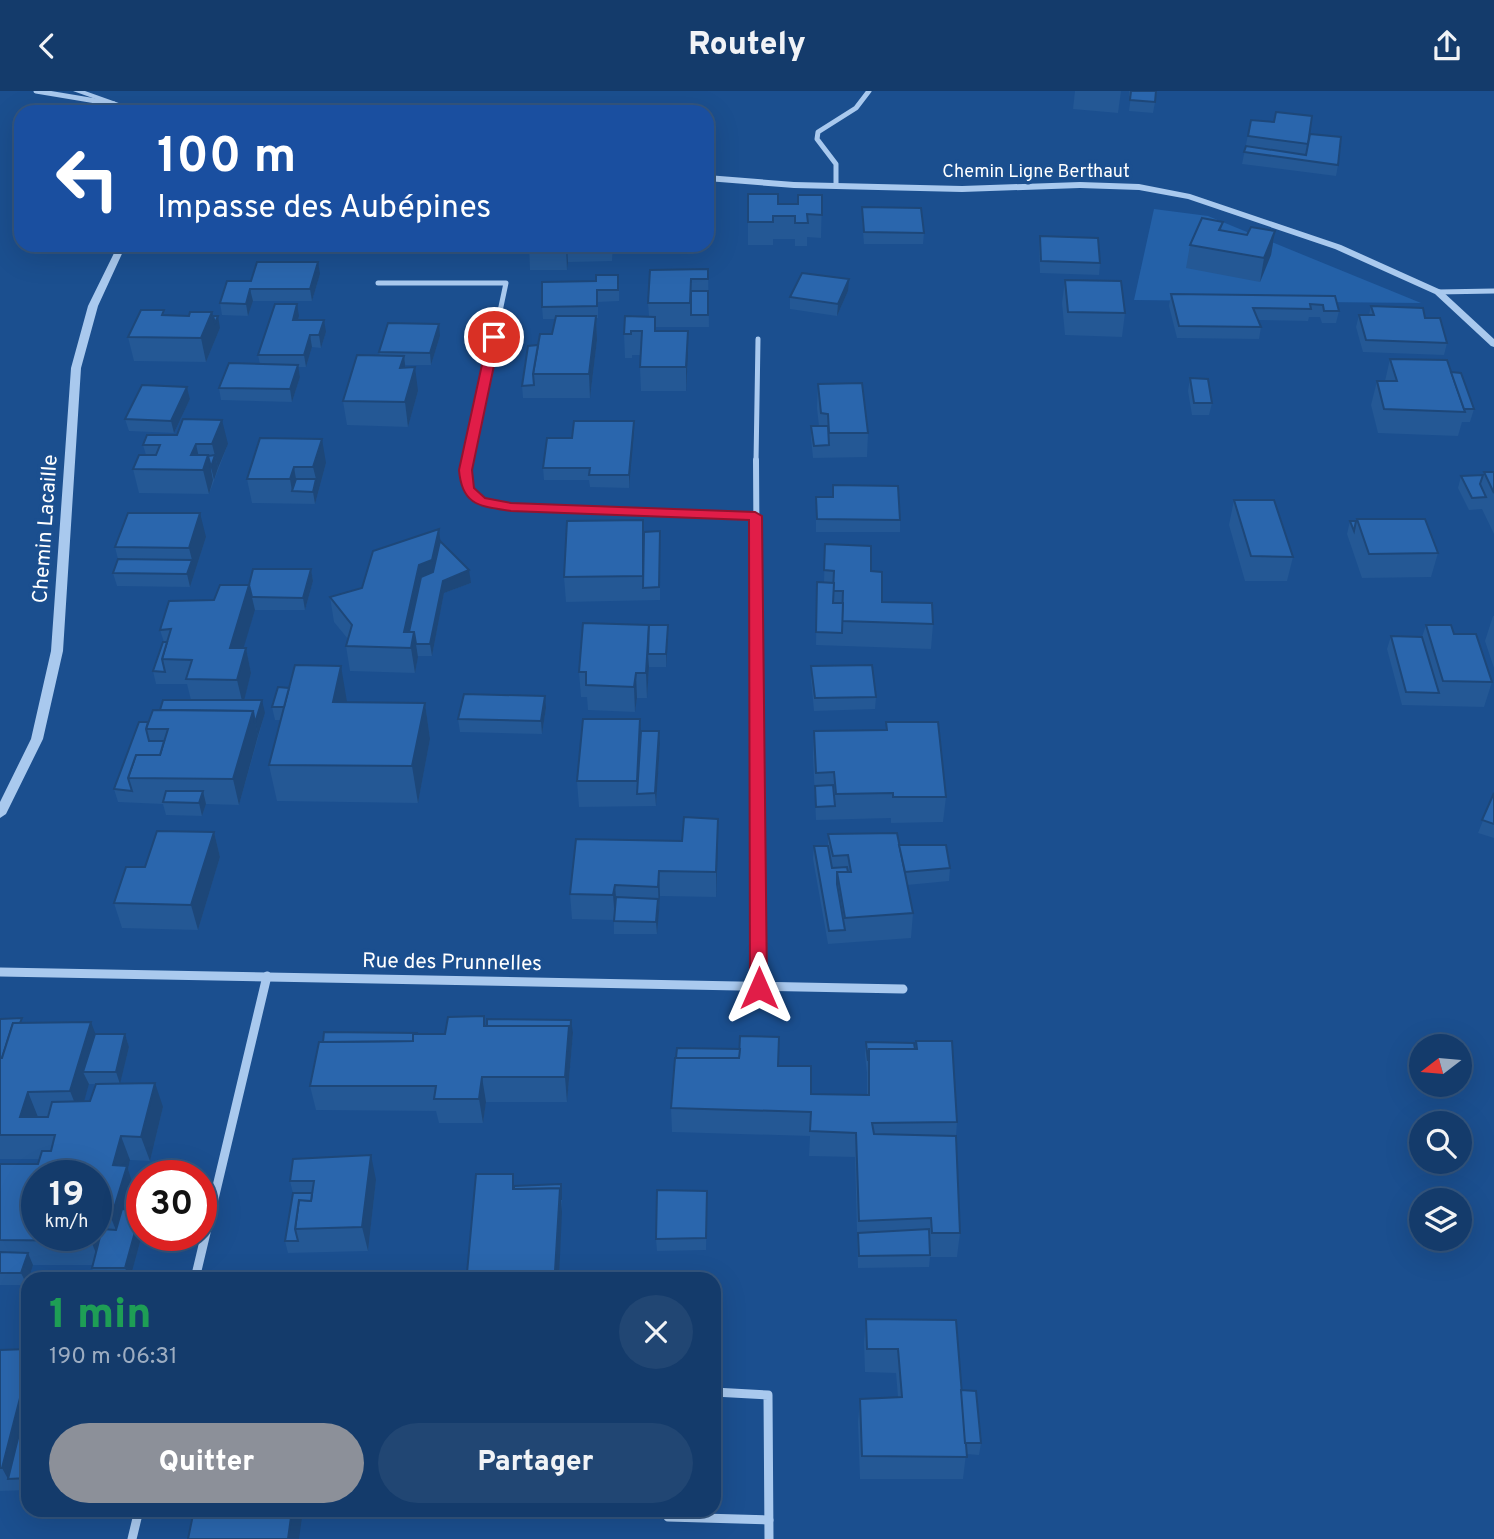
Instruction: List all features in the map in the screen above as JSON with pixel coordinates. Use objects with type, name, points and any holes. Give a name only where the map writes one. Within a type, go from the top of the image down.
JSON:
[{"type":"street","points":[[36,91],[119,105]]},
{"type":"street","points":[[77,91],[119,105]]},
{"type":"street","points":[[836,186],[836,164],[817,139],[818,132],[856,108],[869,91]]},
{"type":"street","name":"Chemin Ligne Berthaut","points":[[714,179],[962,189],[1080,185],[1139,187],[1190,197],[1338,247],[1438,292],[1494,344]]},
{"type":"street","name":"Chemin Lacaille","points":[[0,814],[37,739],[57,651],[76,368],[93,306],[119,252]]},
{"type":"street","points":[[378,283],[506,283],[466,470],[467,489],[481,502],[511,507],[755,516]]},
{"type":"street","points":[[1438,292],[1494,291]]},
{"type":"street","points":[[758,339],[755,516],[759,988]]},
{"type":"street","name":"Rue des Prunnelles","points":[[0,972],[902,989]]},
{"type":"street","points":[[197,1272],[267,976]]},
{"type":"street","points":[[721,1392],[768,1395],[769,1539]]},
{"type":"street","points":[[132,1539],[137,1517]]},
{"type":"street","points":[[668,1517],[769,1520]]},
{"type":"shaded area","points":[[1154,209],[1208,216],[1421,303],[1134,300]]},
{"type":"building","points":[[1131,91],[1156,91],[1155,102],[1130,100]]},
{"type":"building","points":[[1276,112],[1312,116],[1308,144],[1248,136],[1251,120],[1274,122]]},
{"type":"building","points":[[1310,134],[1341,137],[1338,165],[1244,152],[1246,146],[1306,155]]},
{"type":"building","points":[[748,194],[778,194],[778,204],[798,204],[798,195],[822,195],[822,215],[807,214],[808,223],[795,223],[795,216],[773,216],[773,222],[748,222]]},
{"type":"building","points":[[862,207],[921,208],[924,233],[864,232]]},
{"type":"building","points":[[1202,218],[1223,222],[1219,230],[1247,235],[1251,227],[1275,231],[1264,258],[1190,245]]},
{"type":"building","points":[[1040,236],[1098,238],[1100,263],[1041,261]]},
{"type":"building","points":[[257,262],[318,262],[310,289],[250,289],[246,304],[220,303],[227,281],[251,281]]},
{"type":"building","points":[[708,269],[708,279],[691,279],[690,303],[648,303],[650,270]]},
{"type":"building","points":[[802,273],[849,279],[838,304],[790,297]]},
{"type":"building","points":[[596,275],[618,275],[618,290],[597,290],[597,306],[542,307],[542,282],[596,281]]},
{"type":"building","points":[[1065,280],[1121,281],[1125,313],[1068,312]]},
{"type":"building","points":[[691,291],[708,291],[708,315],[691,315]]},
{"type":"building","points":[[1171,294],[1335,296],[1339,311],[1324,311],[1323,305],[1310,304],[1311,309],[1253,308],[1261,327],[1179,326]]},
{"type":"building","points":[[275,304],[297,304],[293,320],[324,320],[319,335],[310,335],[304,355],[258,355]]},
{"type":"building","points":[[1371,306],[1423,308],[1425,318],[1440,318],[1447,343],[1366,340],[1359,315],[1374,315]]},
{"type":"building","points":[[141,310],[164,310],[162,315],[189,316],[190,312],[212,312],[201,338],[128,337]]},
{"type":"building","points":[[556,316],[596,316],[589,374],[533,374],[540,334],[552,334]]},
{"type":"building","points":[[625,316],[655,317],[655,331],[688,331],[686,367],[640,367],[642,331],[624,334]]},
{"type":"building","points":[[388,323],[439,324],[430,353],[379,352]]},
{"type":"building","points":[[538,345],[534,385],[522,386],[528,346]]},
{"type":"building","points":[[357,355],[404,356],[400,368],[415,367],[405,402],[343,401]]},
{"type":"building","points":[[1390,359],[1447,360],[1465,412],[1384,409],[1377,381],[1397,381]]},
{"type":"building","points":[[229,363],[298,365],[290,389],[219,388]]},
{"type":"building","points":[[1451,372],[1461,373],[1474,409],[1464,409]]},
{"type":"building","points":[[1190,378],[1208,379],[1212,403],[1194,403]]},
{"type":"building","points":[[862,383],[868,433],[829,433],[828,414],[821,413],[818,384]]},
{"type":"building","points":[[142,385],[187,387],[171,421],[125,419]]},
{"type":"building","points":[[183,419],[222,420],[212,444],[196,444],[191,455],[208,455],[203,470],[133,469],[139,455],[156,455],[160,445],[143,445],[147,435],[177,435]]},
{"type":"building","points":[[574,421],[634,421],[629,475],[589,475],[590,468],[543,468],[547,438],[572,438]]},
{"type":"building","points":[[811,426],[828,426],[829,445],[814,446]]},
{"type":"building","points":[[260,438],[322,439],[313,467],[294,467],[290,479],[247,479]]},
{"type":"building","points":[[215,455],[211,467],[208,456]]},
{"type":"building","points":[[1484,472],[1494,472],[1494,493]]},
{"type":"building","points":[[1483,475],[1480,484],[1486,497],[1472,498],[1461,476]]},
{"type":"building","points":[[296,479],[316,479],[313,492],[292,491]]},
{"type":"building","points":[[833,485],[898,486],[900,520],[817,519],[816,497],[833,497]]},
{"type":"building","points":[[1234,500],[1274,500],[1293,557],[1251,556]]},
{"type":"building","points":[[128,513],[200,513],[189,548],[115,547]]},
{"type":"building","points":[[1357,519],[1425,519],[1438,553],[1369,554]]},
{"type":"building","points":[[643,520],[643,576],[564,577],[567,521]]},
{"type":"building","points":[[439,529],[432,560],[419,565],[404,632],[414,632],[411,648],[346,646],[352,625],[330,597],[362,588],[373,551]]},
{"type":"building","points":[[660,531],[659,587],[643,588],[644,532]]},
{"type":"building","points":[[440,541],[469,570],[443,581],[430,644],[416,644],[414,632],[409,632],[421,577],[433,572]]},
{"type":"building","points":[[825,544],[871,546],[871,571],[882,572],[882,602],[932,603],[933,624],[842,621],[843,591],[833,591],[834,571],[824,570]]},
{"type":"building","points":[[118,559],[192,560],[187,574],[113,573]]},
{"type":"building","points":[[253,569],[311,569],[303,598],[252,597],[249,585]]},
{"type":"building","points":[[817,582],[834,583],[833,603],[843,603],[842,633],[816,632]]},
{"type":"building","points":[[220,585],[249,585],[230,648],[246,648],[237,680],[186,679],[192,660],[162,659],[171,629],[160,630],[169,601],[214,600]]},
{"type":"building","points":[[583,623],[649,625],[646,673],[636,673],[634,687],[586,685],[586,672],[579,672]]},
{"type":"building","points":[[649,625],[668,625],[666,654],[648,654]]},
{"type":"building","points":[[1426,625],[1451,625],[1454,634],[1476,634],[1492,682],[1443,681]]},
{"type":"building","points":[[1391,636],[1422,637],[1439,693],[1406,692]]},
{"type":"building","points":[[163,642],[167,642],[162,659],[165,672],[153,671]]},
{"type":"building","points":[[295,665],[341,666],[333,702],[425,703],[412,766],[269,765]]},
{"type":"building","points":[[872,665],[876,697],[815,698],[811,666]]},
{"type":"building","points":[[278,687],[289,688],[284,707],[272,707]]},
{"type":"building","points":[[464,694],[545,696],[541,721],[458,719]]},
{"type":"building","points":[[163,700],[262,700],[255,723],[253,711],[160,710]]},
{"type":"building","points":[[153,710],[253,711],[233,779],[128,778],[136,755],[160,755],[168,729],[146,729]]},
{"type":"building","points":[[583,719],[640,719],[637,781],[577,781]]},
{"type":"building","points":[[139,722],[148,722],[146,729],[149,741],[164,741],[160,755],[136,755],[128,778],[132,791],[114,789]]},
{"type":"building","points":[[886,722],[938,722],[946,797],[893,797],[893,793],[836,794],[834,772],[816,773],[814,731],[887,730]]},
{"type":"building","points":[[641,731],[659,731],[655,793],[637,794]]},
{"type":"building","points":[[833,785],[835,806],[816,807],[815,786]]},
{"type":"building","points":[[166,791],[203,791],[199,803],[163,802]]},
{"type":"building","points":[[1494,793],[1494,824],[1482,820]]},
{"type":"building","points":[[684,817],[718,819],[716,872],[659,871],[658,887],[615,885],[613,895],[570,894],[576,839],[682,841]]},
{"type":"building","points":[[157,831],[214,832],[191,905],[114,903],[126,867],[145,867]]},
{"type":"building","points":[[897,833],[913,913],[845,918],[837,872],[851,872],[848,855],[833,856],[828,834]]},
{"type":"building","points":[[899,845],[946,845],[950,868],[905,872]]},
{"type":"building","points":[[814,846],[828,846],[832,868],[847,867],[848,872],[837,872],[845,930],[829,931]]},
{"type":"building","points":[[616,897],[658,899],[656,922],[614,921]]},
{"type":"building","points":[[484,1016],[484,1026],[569,1026],[565,1077],[482,1077],[479,1099],[434,1099],[436,1086],[310,1086],[319,1042],[413,1041],[413,1034],[445,1034],[448,1017]]},
{"type":"building","points":[[22,1018],[20,1023],[13,1023],[0,1058],[0,1019]]},
{"type":"building","points":[[487,1019],[571,1020],[570,1038],[569,1026],[487,1026]]},
{"type":"building","points":[[91,1022],[70,1091],[28,1092],[20,1117],[48,1117],[52,1102],[90,1101],[96,1084],[155,1083],[141,1137],[121,1136],[113,1165],[126,1166],[126,1169],[112,1215],[112,1160],[39,1160],[42,1151],[51,1151],[55,1135],[0,1135],[0,1058],[13,1023]]},
{"type":"building","points":[[324,1032],[418,1033],[413,1034],[413,1041],[323,1042]]},
{"type":"building","points":[[95,1034],[125,1034],[116,1072],[83,1072]]},
{"type":"building","points":[[740,1036],[779,1037],[778,1066],[811,1066],[811,1094],[869,1095],[869,1049],[917,1049],[916,1041],[952,1041],[957,1122],[872,1123],[874,1134],[956,1136],[960,1233],[932,1233],[931,1218],[859,1221],[856,1133],[810,1131],[811,1112],[671,1108],[675,1058],[739,1058]]},
{"type":"building","points":[[866,1042],[914,1043],[915,1049],[869,1049],[868,1061]]},
{"type":"building","points":[[677,1048],[740,1049],[739,1058],[676,1058]]},
{"type":"building","points":[[371,1155],[362,1227],[295,1229],[299,1200],[311,1201],[314,1181],[290,1181],[293,1159]]},
{"type":"building","points":[[0,1164],[21,1164],[21,1240],[0,1240]]},
{"type":"building","points":[[476,1174],[513,1174],[513,1189],[560,1188],[555,1271],[467,1272]]},
{"type":"building","points":[[561,1184],[561,1200],[560,1188],[514,1189],[514,1186]]},
{"type":"building","points":[[657,1190],[707,1191],[706,1238],[656,1239]]},
{"type":"building","points":[[293,1193],[312,1193],[311,1201],[299,1200],[295,1229],[298,1241],[285,1241]]},
{"type":"building","points":[[122,1209],[126,1209],[126,1251],[130,1251],[125,1268],[92,1268],[96,1251],[112,1251],[112,1230],[116,1230]]},
{"type":"building","points":[[929,1229],[930,1255],[859,1256],[858,1233]]},
{"type":"building","points":[[0,1252],[28,1253],[21,1273],[0,1273]]},
{"type":"building","points":[[866,1319],[956,1320],[967,1457],[862,1456],[860,1399],[902,1397],[898,1349],[867,1349]]},
{"type":"building","points":[[21,1349],[21,1394],[2,1468],[0,1468],[0,1350]]},
{"type":"building","points":[[961,1390],[976,1391],[981,1443],[965,1443]]},
{"type":"building","points":[[21,1426],[21,1478],[8,1479]]},
{"type":"building","points":[[193,1517],[291,1517],[288,1539],[188,1539]]},
{"type":"route","points":[[494,337],[466,470],[467,489],[481,502],[511,507],[755,516],[759,988]]}]
